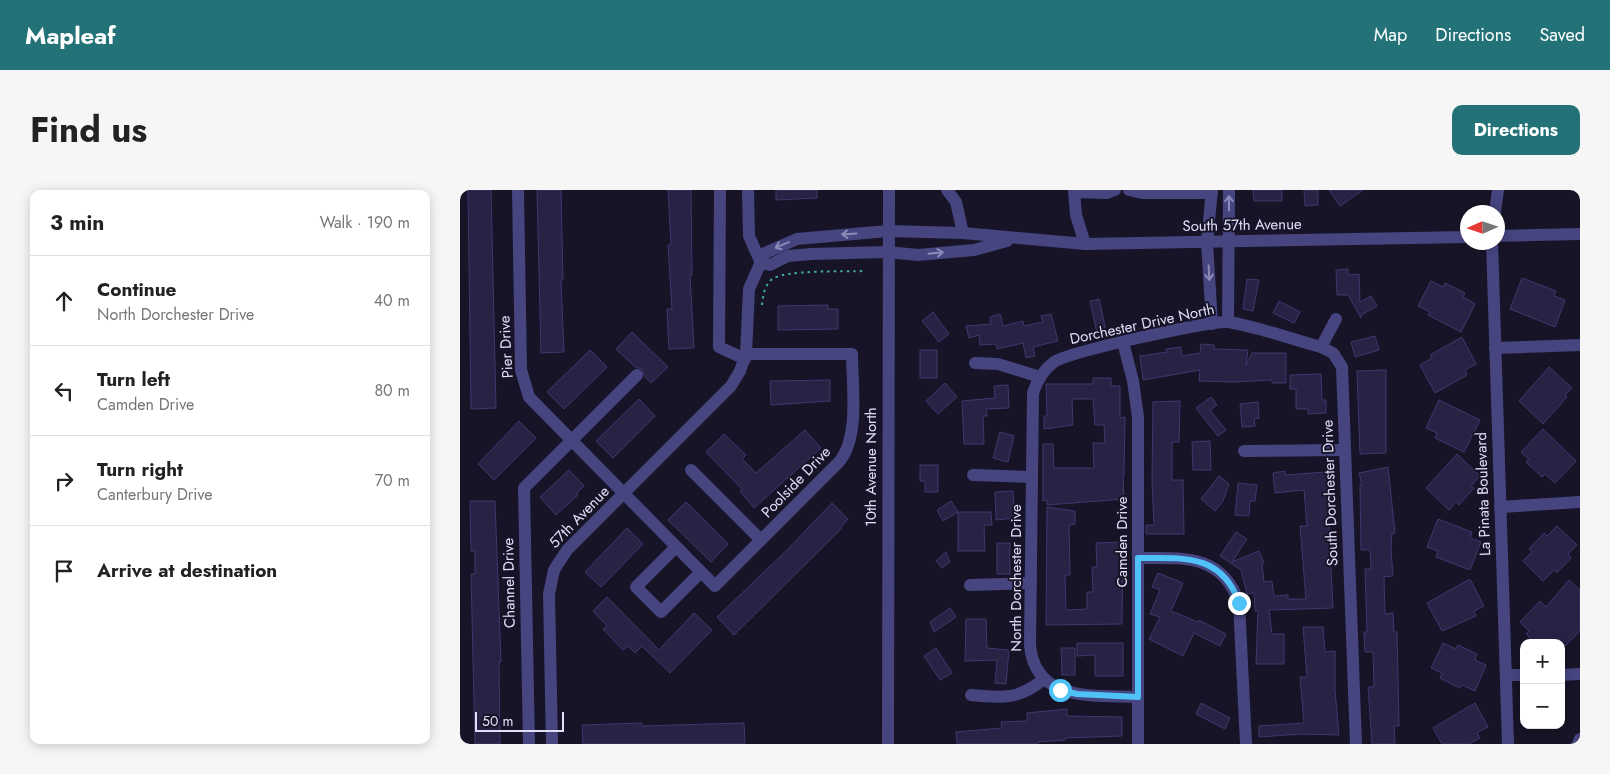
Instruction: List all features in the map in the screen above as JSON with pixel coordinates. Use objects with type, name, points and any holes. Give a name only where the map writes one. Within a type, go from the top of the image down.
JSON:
[{"type":"street","name":"Pier Drive","points":[[518,190],[522,379],[534,404],[623,494]]},
{"type":"street","name":"Poolside Drive","points":[[623,494],[715,586],[839,462],[848,449],[852,433],[852,354],[745,356],[719,347],[720,190]]},
{"type":"street","points":[[748,190],[749,236],[761,262]]},
{"type":"street","name":"10th Avenue North","points":[[888,744],[887,252],[889,190]]},
{"type":"street","points":[[946,190],[956,202],[963,233]]},
{"type":"street","points":[[1085,244],[1076,215],[1074,191],[1107,193],[1115,190]]},
{"type":"street","points":[[1129,190],[1142,193],[1212,191],[1207,242],[1212,324]]},
{"type":"street","points":[[1228,322],[1229,190]]},
{"type":"street","points":[[1496,205],[1498,190]]},
{"type":"street","name":"South 57th Avenue","points":[[811,237],[888,231],[963,233],[1085,244],[1460,237]]},
{"type":"street","points":[[1505,236],[1580,234]]},
{"type":"street","name":"57th Avenue","points":[[552,744],[549,594],[551,578],[562,556],[731,386],[745,356],[749,290],[765,253],[797,239],[811,237]]},
{"type":"street","name":"South 57th Avenue","points":[[761,262],[770,264],[788,256],[812,254],[887,252],[918,255],[974,250],[1017,238]]},
{"type":"street","name":"La Pinata Boulevard","points":[[1492,250],[1508,744]]},
{"type":"street","points":[[1321,347],[1336,318]]},
{"type":"street","name":"Dorchester Drive North","points":[[1040,377],[1047,368],[1061,358],[1124,342],[1228,322]]},
{"type":"street","name":"South Dorchester Drive","points":[[1228,322],[1321,347],[1333,353],[1342,367],[1356,744]]},
{"type":"street","name":"Camden Drive","points":[[1124,342],[1133,381],[1138,417],[1138,744]]},
{"type":"street","points":[[1495,348],[1580,345]]},
{"type":"street","points":[[975,363],[998,364],[1040,377]]},
{"type":"street","name":"Channel Drive","points":[[528,744],[524,488],[637,374]]},
{"type":"street","name":"North Dorchester Drive","points":[[1040,377],[1035,385],[1032,403],[1031,654],[1037,670],[1044,679]]},
{"type":"street","points":[[1244,451],[1345,450]]},
{"type":"street","points":[[690,470],[761,540]]},
{"type":"street","points":[[973,476],[1032,476]]},
{"type":"street","points":[[1500,507],[1580,502]]},
{"type":"street","points":[[676,547],[636,587],[661,612],[701,572]]},
{"type":"street","points":[[1138,558],[1184,558],[1201,562],[1218,571],[1231,585],[1239,603],[1246,744]]},
{"type":"street","points":[[970,585],[1031,583]]},
{"type":"street","points":[[1565,674],[1580,674]]},
{"type":"street","points":[[1506,675],[1520,675]]},
{"type":"street","points":[[971,695],[1011,697],[1028,692],[1044,679],[1068,693],[1138,697]]},
{"type":"street","points":[[1578,744],[1580,739]]},
{"type":"path","points":[[761,307],[764,290],[773,279],[794,273],[865,271]]},
{"type":"building","points":[[468,190],[491,190],[496,408],[471,409]]},
{"type":"building","points":[[537,190],[561,190],[563,280],[561,280],[564,352],[541,353]]},
{"type":"building","points":[[668,190],[691,190],[692,275],[690,275],[694,348],[669,349],[667,309],[672,309],[668,245],[671,245]]},
{"type":"building","points":[[776,190],[817,190],[817,198],[776,200]]},
{"type":"building","points":[[1253,190],[1282,190],[1282,201],[1254,201]]},
{"type":"building","points":[[1304,190],[1318,190],[1318,205],[1305,206]]},
{"type":"building","points":[[1329,190],[1363,190],[1340,206]]},
{"type":"building","points":[[1348,269],[1348,275],[1359,274],[1360,302],[1371,296],[1377,306],[1361,315],[1361,318],[1348,295],[1337,295],[1336,270]]},
{"type":"building","points":[[1522,278],[1556,291],[1554,296],[1565,300],[1555,327],[1510,309]]},
{"type":"building","points":[[1247,279],[1259,280],[1253,311],[1243,309]]},
{"type":"building","points":[[1431,281],[1443,287],[1445,283],[1465,293],[1463,297],[1475,304],[1461,332],[1428,315],[1430,312],[1418,306]]},
{"type":"building","points":[[1099,299],[1106,331],[1097,333],[1090,301]]},
{"type":"building","points":[[1279,301],[1300,312],[1294,323],[1273,313]]},
{"type":"building","points":[[828,305],[828,309],[838,309],[838,329],[778,330],[778,306]]},
{"type":"building","points":[[933,312],[949,334],[939,342],[922,321]]},
{"type":"building","points":[[1000,314],[1003,326],[1023,321],[1024,326],[1043,322],[1041,316],[1051,314],[1058,341],[1033,347],[1035,356],[1026,358],[1023,343],[997,349],[996,344],[980,345],[979,335],[969,338],[966,326],[991,324],[990,317]]},
{"type":"building","points":[[632,332],[668,367],[651,383],[645,377],[642,369],[635,367],[616,349]]},
{"type":"building","points":[[1375,336],[1379,350],[1355,357],[1351,342]]},
{"type":"building","points":[[1462,337],[1476,364],[1465,370],[1467,375],[1435,393],[1420,365],[1432,358],[1430,355]]},
{"type":"building","points":[[1201,344],[1214,345],[1214,349],[1248,350],[1246,365],[1252,353],[1286,353],[1286,383],[1272,383],[1272,380],[1199,381],[1200,370],[1143,380],[1140,356],[1167,352],[1166,349],[1181,347],[1182,356],[1200,353]]},
{"type":"building","points":[[590,350],[607,367],[564,409],[547,392]]},
{"type":"building","points":[[920,350],[937,350],[937,378],[920,378]]},
{"type":"building","points":[[1549,367],[1572,388],[1565,395],[1567,397],[1543,424],[1519,401]]},
{"type":"building","points":[[1386,370],[1386,453],[1360,454],[1357,371]]},
{"type":"building","points":[[1321,374],[1322,400],[1326,400],[1326,413],[1308,414],[1308,409],[1296,409],[1296,389],[1290,389],[1290,375]]},
{"type":"building","points":[[1093,378],[1111,378],[1111,386],[1120,386],[1120,418],[1125,417],[1124,499],[1047,505],[1047,500],[1043,501],[1043,444],[1053,444],[1054,468],[1094,468],[1093,443],[1105,443],[1104,425],[1095,425],[1093,399],[1072,399],[1073,425],[1044,429],[1044,416],[1047,416],[1046,384],[1093,384]]},
{"type":"building","points":[[830,380],[830,401],[771,405],[770,381]]},
{"type":"building","points":[[945,383],[957,397],[938,414],[926,401]]},
{"type":"building","points":[[1008,385],[1009,408],[986,409],[987,416],[983,416],[984,444],[964,444],[962,401],[995,398],[994,386]]},
{"type":"building","points":[[1211,397],[1217,405],[1210,410],[1226,430],[1218,436],[1196,408]]},
{"type":"building","points":[[639,399],[655,416],[613,458],[596,441]]},
{"type":"building","points":[[1439,400],[1480,420],[1464,452],[1435,438],[1437,433],[1426,428]]},
{"type":"building","points":[[1180,401],[1179,442],[1172,442],[1172,480],[1183,480],[1184,534],[1146,534],[1146,525],[1154,525],[1152,481],[1153,402]]},
{"type":"building","points":[[1258,402],[1259,418],[1254,419],[1255,426],[1242,427],[1240,404]]},
{"type":"building","points":[[519,421],[536,438],[494,480],[478,464]]},
{"type":"building","points":[[1543,429],[1576,461],[1555,483],[1545,474],[1542,477],[1526,462],[1529,459],[1521,452]]},
{"type":"building","points":[[805,430],[821,448],[754,508],[740,491],[742,489],[706,452],[724,434],[746,455],[742,459],[756,473]]},
{"type":"building","points":[[1000,432],[1014,436],[1008,462],[993,458]]},
{"type":"building","points":[[1210,441],[1211,470],[1193,470],[1192,442]]},
{"type":"building","points":[[1457,454],[1480,476],[1471,486],[1474,488],[1459,505],[1456,502],[1449,510],[1426,488]]},
{"type":"building","points":[[920,465],[938,465],[938,492],[925,492],[925,481],[920,481]]},
{"type":"building","points":[[1388,467],[1395,533],[1392,533],[1391,549],[1393,576],[1384,577],[1385,614],[1393,613],[1394,632],[1397,632],[1399,726],[1394,726],[1395,744],[1372,744],[1368,687],[1374,687],[1373,652],[1365,652],[1364,632],[1367,632],[1365,569],[1371,569],[1370,550],[1361,550],[1360,485],[1362,485],[1359,473]]},
{"type":"building","points":[[569,470],[584,486],[577,493],[578,495],[556,515],[540,497]]},
{"type":"building","points":[[1285,471],[1285,475],[1326,472],[1328,493],[1331,493],[1332,507],[1328,507],[1333,608],[1269,610],[1272,634],[1284,634],[1284,664],[1256,664],[1258,611],[1255,611],[1254,593],[1247,594],[1241,570],[1220,556],[1236,532],[1247,539],[1232,562],[1259,551],[1264,563],[1262,564],[1264,582],[1272,581],[1274,596],[1288,595],[1288,599],[1306,599],[1300,526],[1307,526],[1304,490],[1275,493],[1273,473]]},
{"type":"building","points":[[1219,476],[1229,484],[1223,501],[1215,511],[1201,499]]},
{"type":"building","points":[[1238,483],[1257,485],[1255,501],[1250,501],[1249,516],[1235,515]]},
{"type":"building","points":[[1013,491],[1015,518],[996,520],[995,492]]},
{"type":"building","points":[[470,501],[495,501],[501,662],[499,662],[500,744],[475,744],[471,574],[475,574],[475,551],[471,551]]},
{"type":"building","points":[[951,501],[958,512],[943,521],[937,510]]},
{"type":"building","points":[[686,502],[728,544],[711,562],[668,520]]},
{"type":"building","points":[[832,503],[848,519],[842,528],[734,635],[717,617],[786,551]]},
{"type":"building","points":[[1047,507],[1075,511],[1075,524],[1069,525],[1070,575],[1065,575],[1066,610],[1087,609],[1087,592],[1093,592],[1092,567],[1097,567],[1096,543],[1123,542],[1122,624],[1046,625]]},
{"type":"building","points":[[958,512],[991,512],[992,525],[984,525],[985,551],[958,551]]},
{"type":"building","points":[[1438,519],[1472,532],[1470,538],[1481,542],[1470,570],[1436,557],[1438,551],[1427,547]]},
{"type":"building","points":[[1557,526],[1577,545],[1568,554],[1571,558],[1557,573],[1554,570],[1543,581],[1523,561],[1532,552],[1529,549],[1544,533],[1547,536]]},
{"type":"building","points":[[627,528],[643,544],[601,587],[585,572]]},
{"type":"building","points":[[997,543],[1010,543],[1010,574],[997,574]]},
{"type":"building","points":[[946,552],[950,562],[942,568],[936,561]]},
{"type":"building","points":[[1158,573],[1183,583],[1171,611],[1198,622],[1199,620],[1226,634],[1220,646],[1194,633],[1183,656],[1149,639],[1160,617],[1150,614],[1160,590],[1152,587]]},
{"type":"building","points":[[1470,579],[1484,606],[1474,611],[1476,616],[1442,631],[1427,603]]},
{"type":"building","points":[[1569,580],[1580,590],[1580,631],[1565,646],[1565,639],[1531,639],[1526,634],[1529,631],[1520,622],[1540,601],[1546,607]]},
{"type":"building","points":[[607,597],[659,650],[694,613],[712,630],[670,673],[642,646],[635,653],[628,646],[623,650],[603,629],[607,626],[593,611]]},
{"type":"building","points":[[950,608],[956,617],[934,632],[930,622]]},
{"type":"building","points":[[966,619],[986,619],[987,648],[1009,650],[1006,684],[995,683],[997,660],[965,661]]},
{"type":"building","points":[[1303,627],[1323,627],[1325,652],[1335,651],[1335,690],[1339,735],[1302,734],[1259,737],[1259,726],[1304,723],[1300,677],[1307,677]]},
{"type":"building","points":[[1077,643],[1123,643],[1123,676],[1095,676],[1095,655],[1077,656]]},
{"type":"building","points":[[1443,643],[1456,649],[1458,645],[1477,654],[1475,660],[1486,665],[1475,691],[1462,685],[1460,688],[1440,678],[1442,673],[1431,668]]},
{"type":"building","points":[[936,648],[952,673],[940,680],[924,656]]},
{"type":"building","points":[[1061,648],[1075,648],[1075,675],[1062,675]]},
{"type":"building","points":[[1201,703],[1230,718],[1225,729],[1196,714]]},
{"type":"building","points":[[1475,703],[1488,727],[1477,733],[1480,738],[1469,744],[1442,744],[1433,728]]},
{"type":"building","points":[[1067,709],[1067,716],[1122,717],[1122,736],[1065,738],[1065,740],[1038,742],[1038,744],[957,744],[956,732],[1002,728],[1001,722],[1027,721],[1027,713]]},
{"type":"building","points":[[642,723],[642,726],[744,723],[745,744],[583,744],[582,725]]},
{"type":"route","points":[[1060,690],[1077,694],[1138,697],[1138,558],[1184,558],[1210,566],[1218,571],[1231,585],[1239,603]]}]
